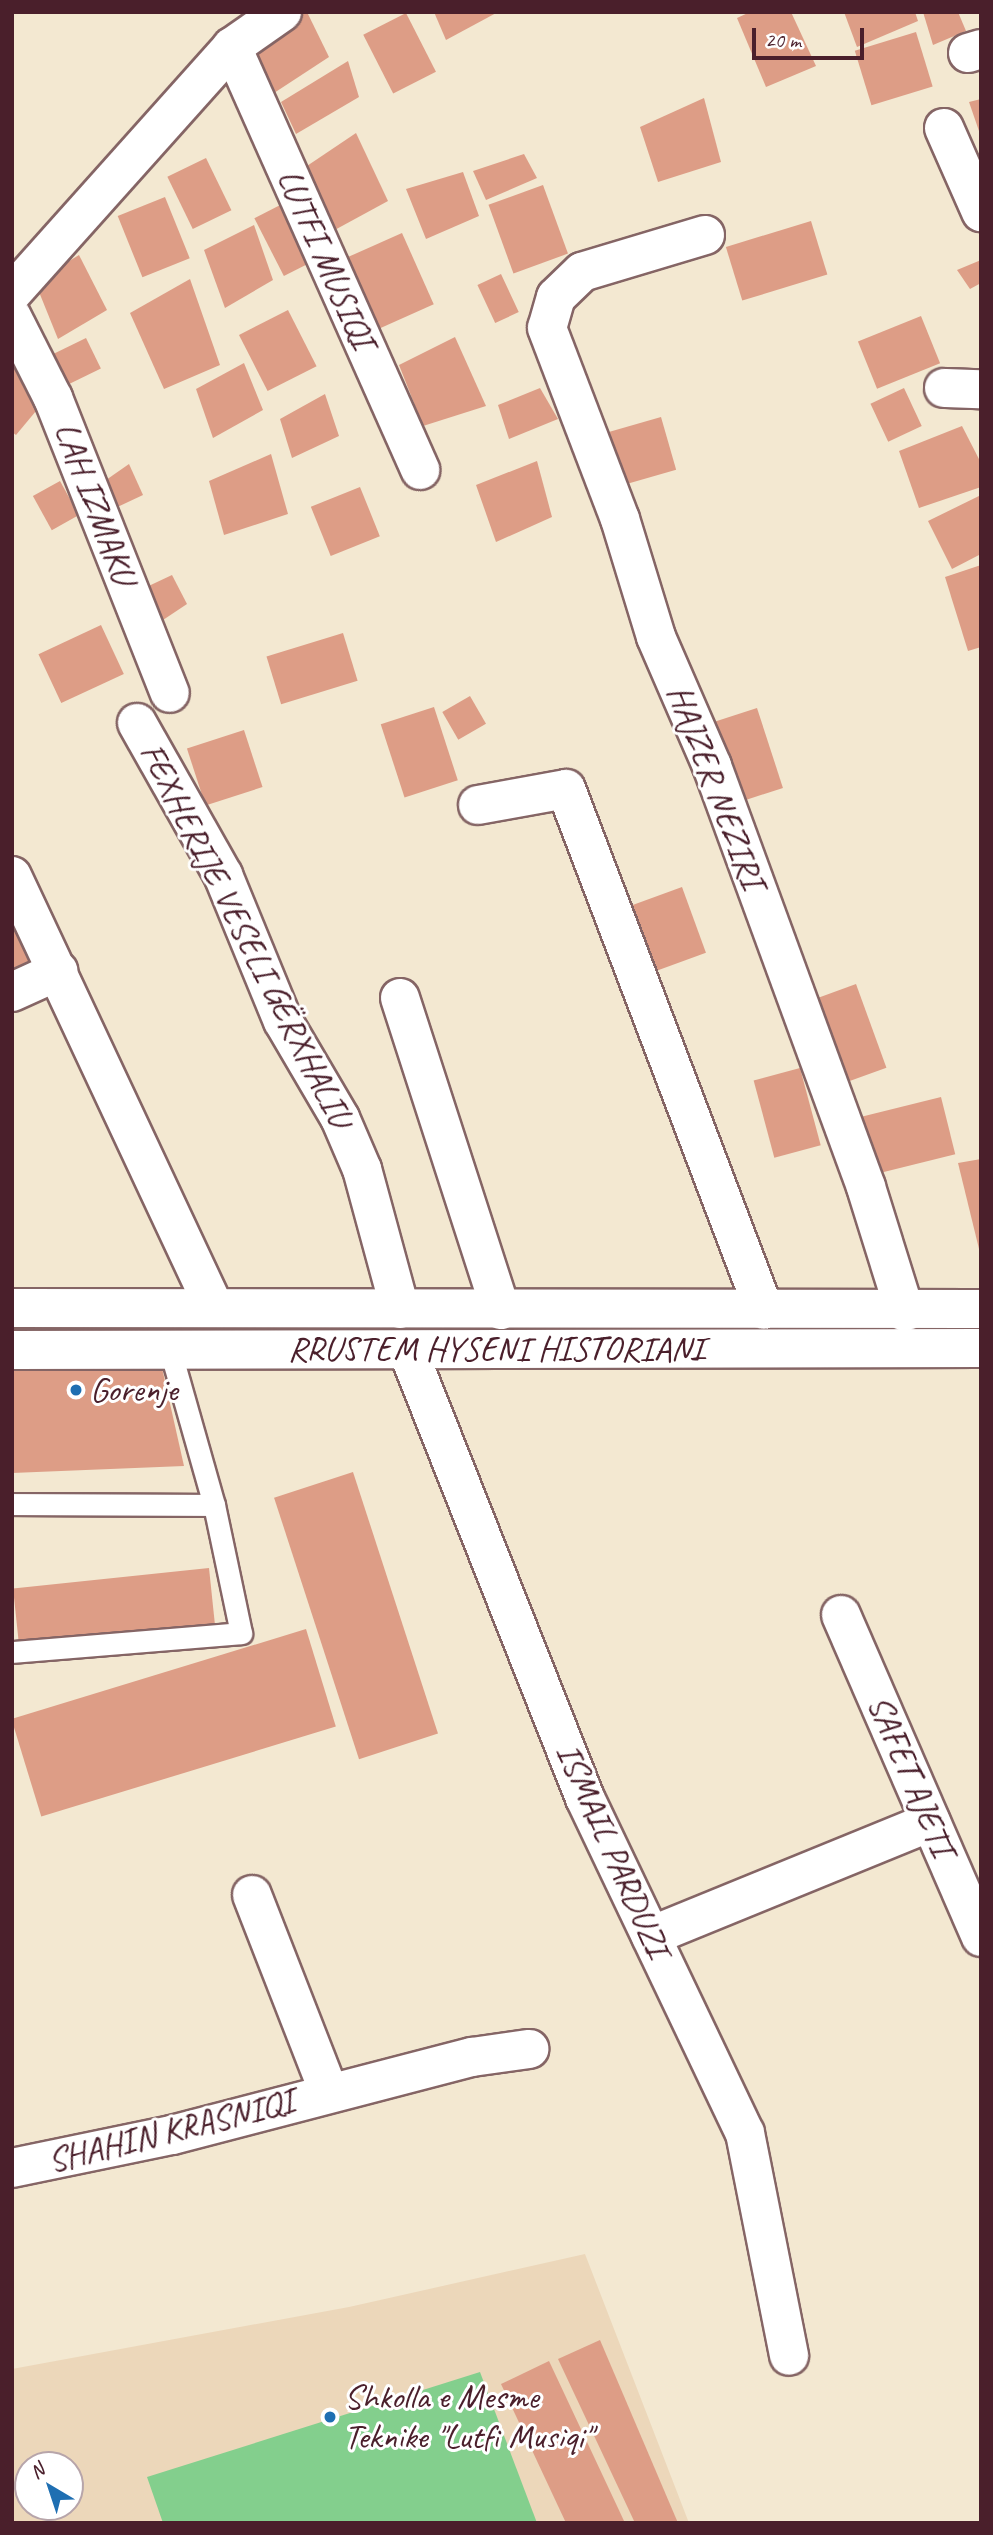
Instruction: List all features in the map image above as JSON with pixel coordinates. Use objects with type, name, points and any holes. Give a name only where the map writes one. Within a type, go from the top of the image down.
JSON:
[{"type":"street","points":[[12,293],[232,47],[282,12]]},
{"type":"street","name":"LUTFI MUSIQI","points":[[232,47],[420,470]]},
{"type":"street","points":[[944,128],[981,212]]},
{"type":"street","name":"HAJZER NEZIRI","points":[[705,235],[582,272],[556,297],[547,328],[620,519],[656,637],[712,765],[866,1187],[905,1312]]},
{"type":"street","name":"LAH IZMAKU","points":[[12,317],[53,398],[170,693]]},
{"type":"street","name":"FEXHERIJE VESELI GËRXHALIU","points":[[137,723],[223,875],[283,1021],[340,1118],[362,1169],[400,1309]]},
{"type":"street","points":[[478,805],[566,789],[765,1310]]},
{"type":"street","points":[[12,876],[213,1306]]},
{"type":"street","points":[[12,992],[58,971]]},
{"type":"street","name":"RRUSTEM HYSENI HISTORIANI","points":[[400,998],[501,1310]]},
{"type":"street","name":"RRUSTEM HYSENI HISTORIANI","points":[[12,1308],[213,1306],[905,1312],[981,1309]]},
{"type":"street","name":"RRUSTEM HYSENI HISTORIANI","points":[[12,1350],[981,1348]]},
{"type":"street","name":"ISMAIL PARDUZI","points":[[408,1351],[585,1798],[745,2133],[789,2356]]},
{"type":"street","name":"SAFET AJETI","points":[[841,1615],[981,1937]]},
{"type":"street","points":[[651,1936],[931,1822]]},
{"type":"street","name":"SHAHIN KRASNIQI","points":[[252,1895],[329,2092]]},
{"type":"street","name":"SHAHIN KRASNIQI","points":[[12,2168],[329,2092],[528,2049]]},
{"type":"lane","points":[[12,1652],[241,1633],[214,1505],[170,1349]]},
{"type":"lane","points":[[12,1504],[214,1505]]},
{"type":"shaded area","name":"Shkolla e Mesme Teknike \"Lutfi Musiqi\"","points":[[585,2254],[689,2523],[12,2523],[12,2369],[349,2307]]},
{"type":"green space","points":[[480,2372],[537,2523],[163,2523],[147,2477]]},
{"type":"building","points":[[293,12],[307,12],[329,57],[274,93],[250,46]]},
{"type":"building","points":[[434,12],[498,12],[446,40]]},
{"type":"building","points":[[750,12],[791,12],[816,66],[766,87],[737,18]]},
{"type":"building","points":[[844,12],[915,12],[918,21],[857,47]]},
{"type":"building","points":[[923,12],[958,12],[966,31],[933,45]]},
{"type":"building","points":[[406,13],[436,72],[393,94],[363,35]]},
{"type":"building","points":[[916,32],[933,87],[871,105],[855,51]]},
{"type":"building","points":[[348,61],[359,97],[296,134],[281,102]]},
{"type":"building","points":[[704,98],[721,162],[658,182],[640,127]]},
{"type":"building","points":[[981,99],[981,134],[980,134],[969,102]]},
{"type":"building","points":[[356,133],[388,201],[331,232],[301,170]]},
{"type":"building","points":[[524,154],[537,178],[486,200],[473,171]]},
{"type":"building","points":[[206,158],[231,210],[193,229],[167,177]]},
{"type":"building","points":[[463,172],[479,216],[426,239],[406,189]]},
{"type":"building","points":[[543,185],[568,254],[513,273],[488,205]]},
{"type":"building","points":[[165,197],[190,258],[142,277],[118,216]]},
{"type":"building","points":[[290,200],[320,258],[284,276],[254,218]]},
{"type":"building","points":[[811,221],[827,275],[742,301],[726,247]]},
{"type":"building","points":[[254,225],[273,280],[225,308],[204,250]]},
{"type":"building","points":[[402,233],[434,304],[376,330],[344,259]]},
{"type":"building","points":[[79,255],[107,310],[58,339],[35,282]]},
{"type":"building","points":[[981,260],[981,283],[970,289],[957,270]]},
{"type":"building","points":[[501,274],[519,312],[495,323],[477,285]]},
{"type":"building","points":[[190,279],[220,365],[164,389],[130,313]]},
{"type":"building","points":[[288,310],[317,366],[268,391],[239,335]]},
{"type":"building","points":[[921,316],[940,363],[877,389],[858,341]]},
{"type":"building","points":[[455,337],[486,406],[423,426],[399,365]]},
{"type":"building","points":[[86,338],[101,369],[60,388],[46,358]]},
{"type":"building","points":[[244,363],[263,410],[213,438],[196,389]]},
{"type":"building","points":[[12,366],[46,399],[16,435],[12,432]]},
{"type":"building","points":[[540,388],[558,419],[509,439],[498,405]]},
{"type":"building","points":[[904,388],[922,426],[888,442],[870,404]]},
{"type":"building","points":[[325,394],[339,436],[292,458],[280,419]]},
{"type":"building","points":[[661,417],[676,470],[613,488],[598,435]]},
{"type":"building","points":[[962,426],[981,463],[981,487],[919,508],[899,451]]},
{"type":"building","points":[[271,454],[288,514],[224,535],[209,481]]},
{"type":"building","points":[[537,461],[552,517],[496,542],[476,485]]},
{"type":"building","points":[[129,464],[143,495],[111,510],[96,487]]},
{"type":"building","points":[[60,481],[79,515],[52,530],[33,496]]},
{"type":"building","points":[[360,487],[380,536],[331,556],[311,507]]},
{"type":"building","points":[[981,495],[981,554],[952,569],[928,521]]},
{"type":"building","points":[[981,565],[981,647],[968,651],[945,577]]},
{"type":"building","points":[[172,575],[187,604],[157,624],[138,591]]},
{"type":"building","points":[[101,625],[124,674],[61,703],[38,654]]},
{"type":"building","points":[[343,633],[358,681],[281,704],[266,656]]},
{"type":"building","points":[[470,696],[486,724],[458,740],[442,712]]},
{"type":"building","points":[[434,707],[458,780],[405,798],[381,724]]},
{"type":"building","points":[[757,708],[783,788],[730,805],[704,725]]},
{"type":"building","points":[[244,730],[263,787],[205,806],[187,749]]},
{"type":"building","points":[[682,887],[706,953],[650,973],[627,907]]},
{"type":"building","points":[[20,927],[35,959],[12,969],[12,930]]},
{"type":"building","points":[[856,984],[886,1068],[831,1088],[801,1004]]},
{"type":"building","points":[[800,1068],[821,1145],[774,1158],[754,1080]]},
{"type":"building","points":[[941,1097],[955,1154],[874,1175],[859,1117]]},
{"type":"building","points":[[981,1159],[981,1252],[980,1253],[958,1163]]},
{"type":"building","points":[[12,1367],[162,1368],[184,1466],[12,1473]]},
{"type":"building","points":[[353,1472],[438,1734],[359,1759],[274,1498]]},
{"type":"building","points":[[209,1568],[216,1631],[20,1651],[13,1589]]},
{"type":"building","points":[[306,1629],[336,1727],[41,1817],[12,1719]]},
{"type":"building","points":[[600,2340],[678,2523],[635,2523],[558,2359]]},
{"type":"building","points":[[549,2361],[625,2523],[566,2523],[501,2384]]},
{"type":"place","name":"Gorenje","points":[[76,1390]]},
{"type":"place","name":"Shkolla e Mesme Teknike \"Lutfi Musiqi\"","points":[[330,2417]]}]
